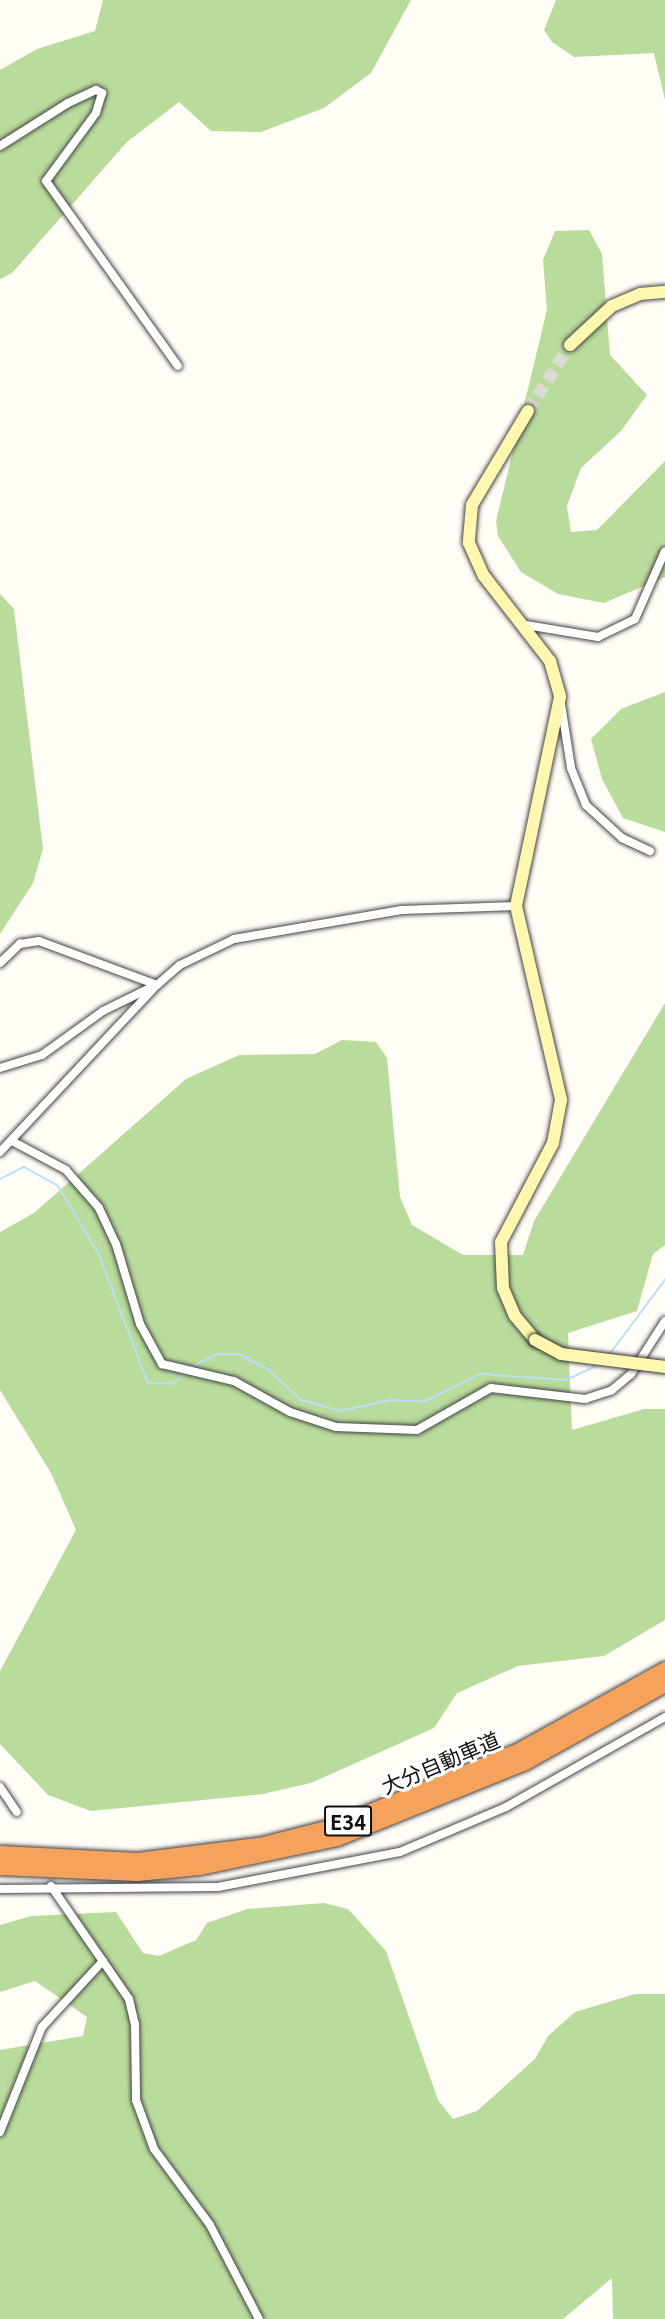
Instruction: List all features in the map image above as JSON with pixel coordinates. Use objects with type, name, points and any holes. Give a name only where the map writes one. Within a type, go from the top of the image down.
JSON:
[{"type":"highway","name":"大分自動車道","points":[[0,1853],[137,1860],[264,1844],[334,1826],[517,1751],[665,1669]]},
{"type":"highway","name":"大分自動車道","points":[[0,1867],[137,1873],[210,1865],[337,1838],[523,1764],[665,1684]]},
{"type":"street","points":[[0,146],[68,103],[96,90],[102,93],[96,112],[46,181],[178,366]]},
{"type":"street","points":[[570,345],[612,306],[640,294],[665,292]]},
{"type":"street","points":[[528,411],[472,506],[469,543],[484,576],[526,625],[550,661],[560,697],[571,768],[586,805],[622,838],[650,851]]},
{"type":"street","points":[[526,625],[598,637],[635,619],[665,551]]},
{"type":"street","points":[[560,697],[516,906],[561,1100],[553,1143],[501,1242],[503,1288],[515,1316],[535,1340],[561,1354],[665,1367]]},
{"type":"street","points":[[0,1152],[157,985],[180,965],[261,931],[402,910],[516,906]]},
{"type":"street","points":[[0,963],[20,944],[39,941],[157,985]]},
{"type":"street","points":[[0,1068],[42,1055],[103,1011],[157,985]]},
{"type":"street","points":[[12,1141],[66,1170],[99,1208],[116,1244],[140,1324],[162,1364],[234,1381],[290,1412],[336,1427],[417,1430],[491,1388],[585,1399],[612,1390],[631,1374],[665,1321]]},
{"type":"street","points":[[0,1888],[218,1887],[400,1852],[506,1808],[665,1717]]},
{"type":"street","points":[[0,1787],[17,1812]]},
{"type":"street","points":[[51,1886],[129,2000],[135,2024],[138,2115],[154,2149],[210,2225],[259,2319]]},
{"type":"street","points":[[0,2132],[42,2027],[103,1961]]},
{"type":"green space","points":[[103,0],[411,0],[371,73],[324,108],[261,132],[211,131],[179,102],[127,142],[12,273],[0,279],[0,70],[37,49],[95,31]]},
{"type":"green space","points":[[556,0],[665,0],[665,100],[654,53],[574,57],[552,42],[544,30]]},
{"type":"green space","points":[[589,230],[602,254],[610,355],[647,395],[621,431],[581,468],[567,506],[571,532],[597,530],[665,461],[665,577],[604,603],[558,594],[521,572],[498,536],[496,521],[547,310],[543,260],[555,231]]},
{"type":"green space","points":[[0,594],[14,609],[43,849],[33,883],[0,934]]},
{"type":"green space","points":[[665,692],[665,832],[623,818],[602,779],[591,739],[621,709]]},
{"type":"green space","points":[[665,1003],[665,1245],[653,1254],[637,1311],[568,1333],[572,1430],[644,1409],[665,1409],[665,1620],[604,1656],[518,1666],[457,1693],[434,1728],[311,1783],[263,1794],[91,1811],[48,1795],[0,1744],[0,1671],[76,1530],[51,1473],[0,1390],[0,1232],[34,1213],[186,1079],[239,1055],[315,1054],[342,1040],[376,1042],[387,1058],[400,1197],[412,1225],[463,1255],[523,1255],[534,1221]]},
{"type":"green space","points":[[324,1903],[348,1909],[386,1951],[438,2100],[453,2119],[477,2111],[535,2059],[548,2036],[575,2012],[635,1994],[665,1994],[665,2319],[613,2319],[612,2278],[563,2319],[0,2319],[0,2050],[83,2036],[87,2017],[35,1981],[0,1992],[0,1925],[31,1916],[116,1912],[143,1953],[159,1956],[196,1940],[207,1923],[247,1909]]},
{"type":"waterway","points":[[0,1179],[24,1167],[58,1186],[99,1255],[148,1383],[173,1384],[185,1373]]},
{"type":"waterway","points":[[609,1355],[665,1280]]},
{"type":"waterway","points":[[192,1367],[218,1354],[239,1354],[269,1370],[301,1400],[341,1411],[390,1400],[425,1401],[480,1374],[566,1380],[601,1364]]},
{"type":"tunnel","points":[[528,411],[570,345]]}]
